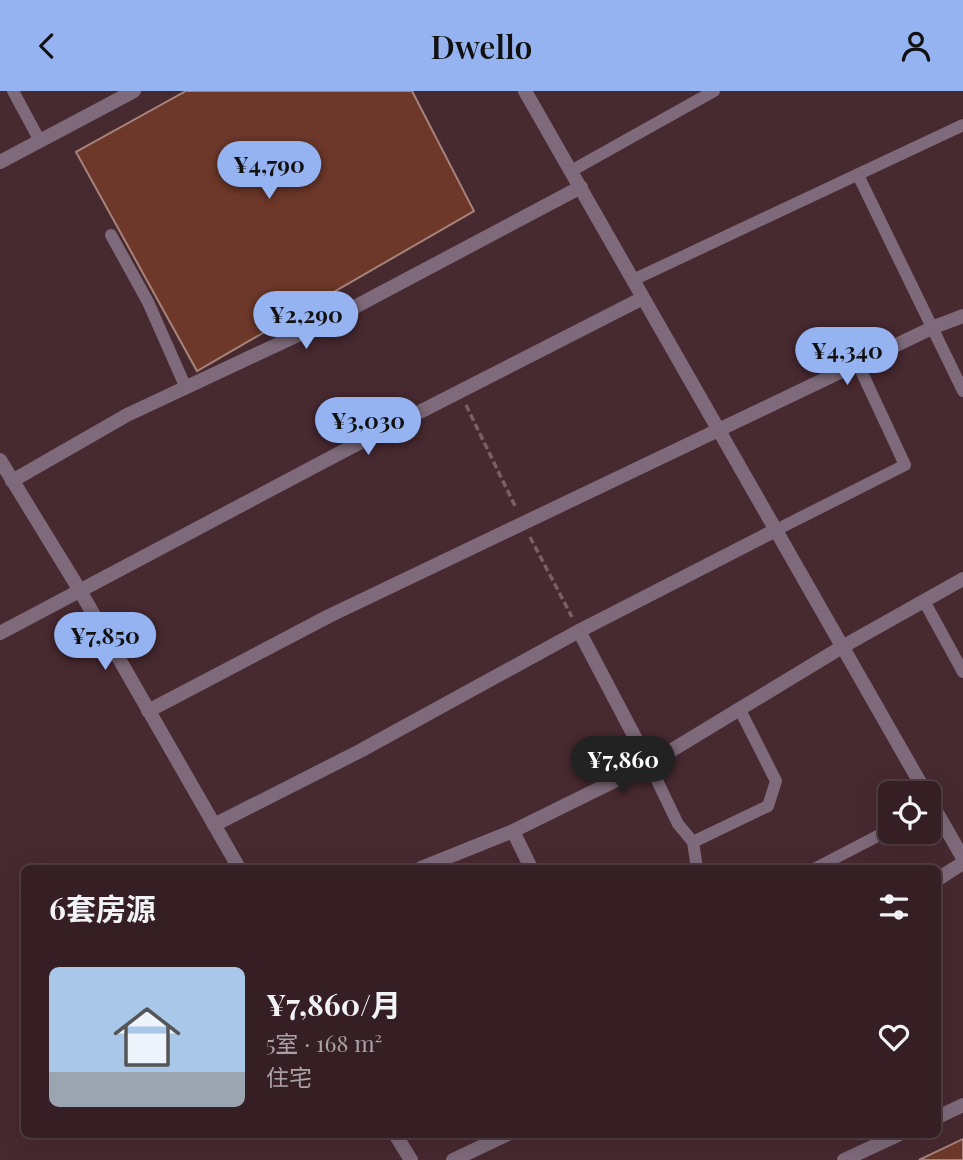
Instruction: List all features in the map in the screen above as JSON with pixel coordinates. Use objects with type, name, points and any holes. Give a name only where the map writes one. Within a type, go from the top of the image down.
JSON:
[{"type":"street","points":[[0,162],[134,91]]},
{"type":"street","points":[[525,91],[919,781]]},
{"type":"street","points":[[12,481],[127,415],[332,319],[580,187]]},
{"type":"street","points":[[0,633],[79,589],[643,298]]},
{"type":"street","points":[[148,711],[329,616],[524,525],[718,428],[933,327],[963,316]]},
{"type":"street","points":[[0,460],[79,589],[238,865]]},
{"type":"street","points":[[214,825],[360,751],[579,631],[776,530]]},
{"type":"street","points":[[428,865],[513,831],[649,764],[842,647],[963,579]]},
{"type":"street","points":[[579,631],[649,764]]},
{"type":"street","points":[[941,822],[963,860],[941,877]]},
{"type":"street","points":[[513,831],[530,865]]},
{"type":"street","points":[[941,1116],[963,1105]]},
{"type":"street","points":[[397,1138],[411,1160]]},
{"type":"street","points":[[453,1160],[500,1138]]},
{"type":"street","points":[[844,1160],[892,1138]]},
{"type":"lane","points":[[13,91],[40,141]]},
{"type":"lane","points":[[571,171],[714,91]]},
{"type":"lane","points":[[633,280],[963,125]]},
{"type":"lane","points":[[858,175],[963,391]]},
{"type":"lane","points":[[111,235],[148,302],[186,388]]},
{"type":"lane","points":[[776,530],[905,465],[858,362]]},
{"type":"lane","points":[[924,601],[963,672]]},
{"type":"lane","points":[[693,842],[768,806],[776,781],[740,710]]},
{"type":"lane","points":[[649,764],[678,824],[693,842],[697,865]]},
{"type":"lane","points":[[822,865],[878,836]]},
{"type":"path","points":[[460,391],[524,525],[579,631]]},
{"type":"building","points":[[186,91],[412,91],[474,211],[197,371],[76,152]]},
{"type":"building","points":[[963,1139],[963,1160],[919,1160]]}]
